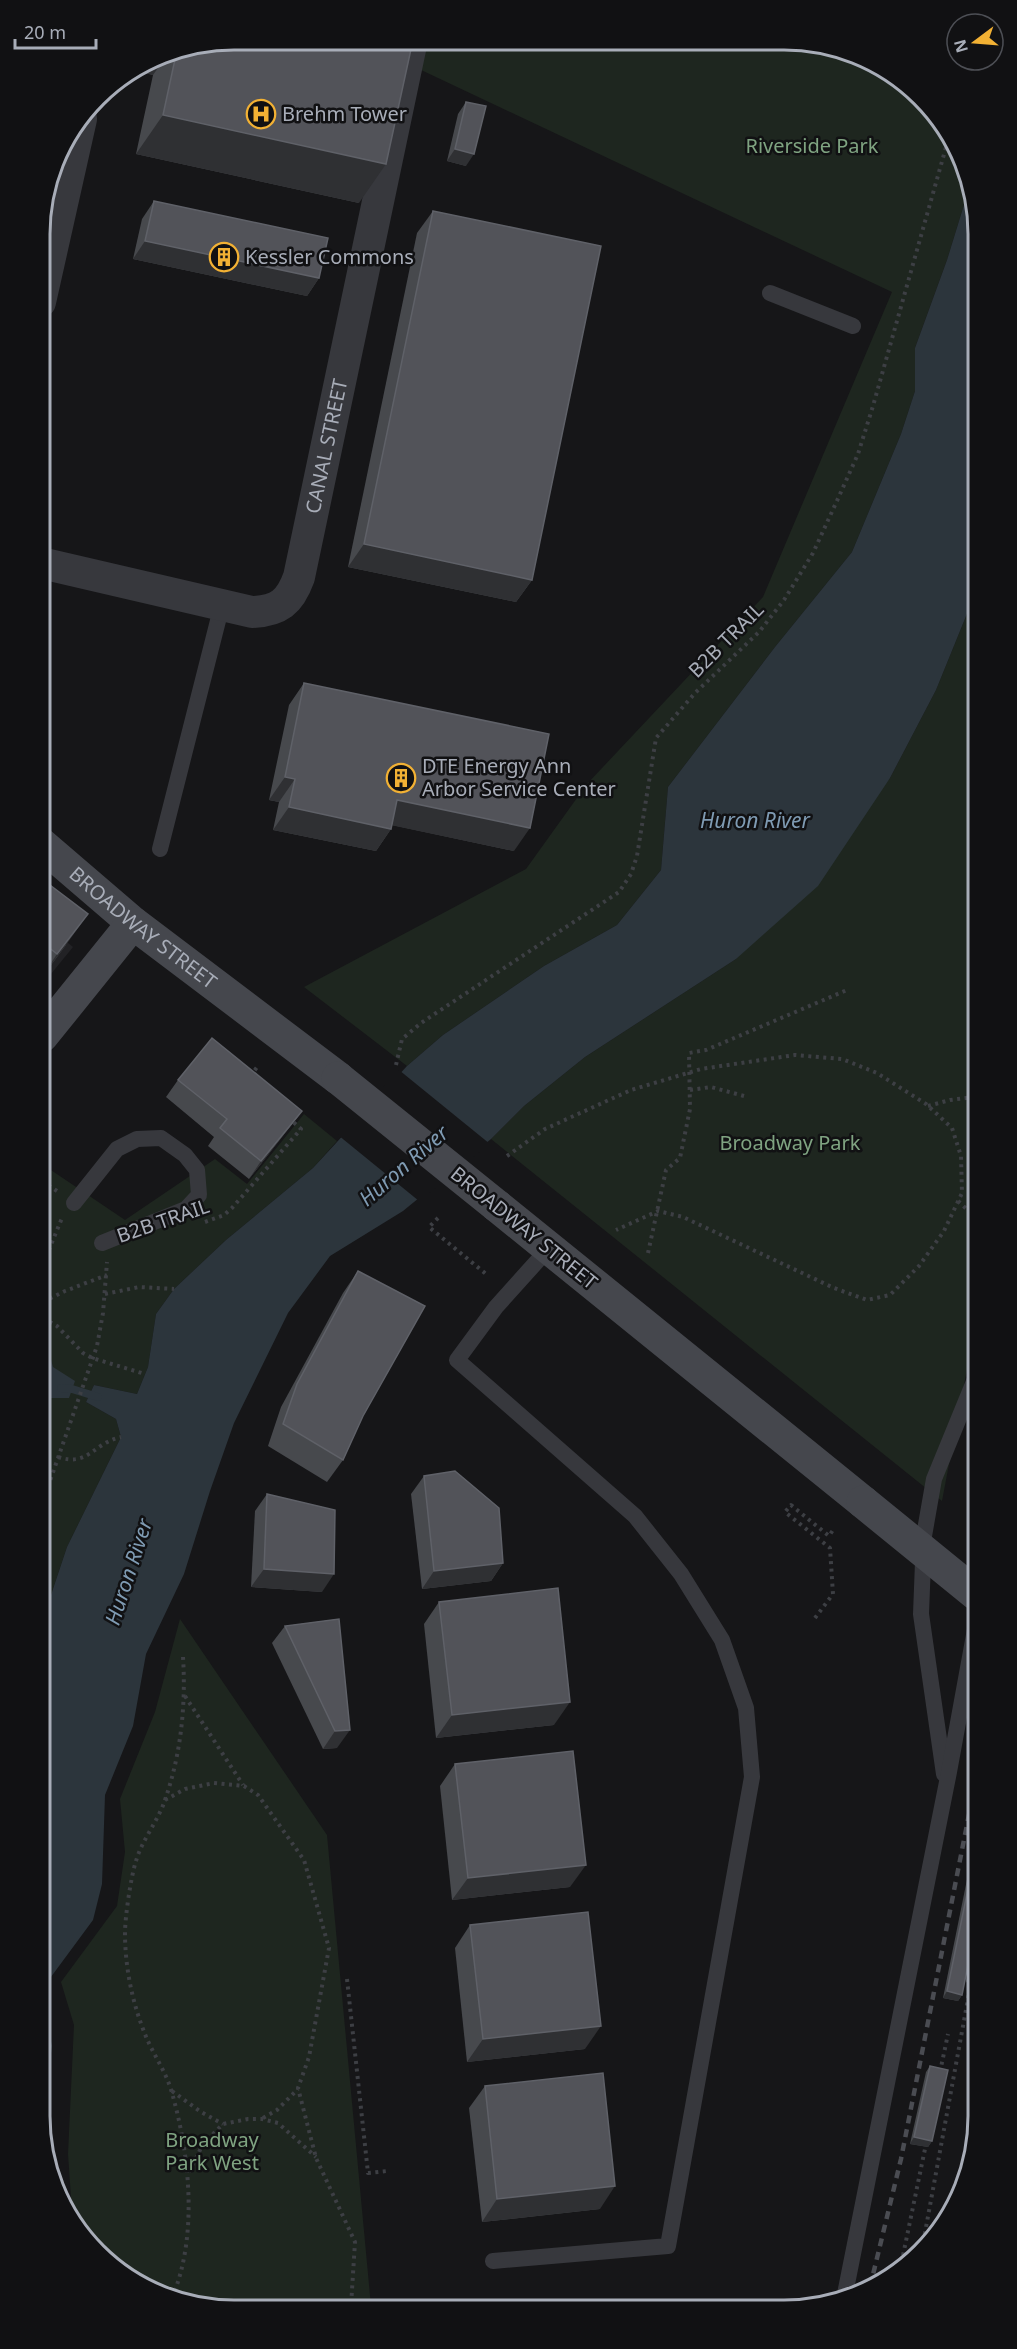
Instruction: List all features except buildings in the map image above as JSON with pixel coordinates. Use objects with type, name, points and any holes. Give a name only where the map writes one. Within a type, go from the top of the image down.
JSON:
[{"type":"main road","name":"BROADWAY STREET","points":[[50,852],[133,923],[338,1077],[967,1587]]},
{"type":"main road","points":[[50,1026],[133,923]]},
{"type":"street","name":"CANAL STREET","points":[[50,565],[252,612],[265,611],[282,604],[293,594],[299,577],[410,50]]},
{"type":"street","points":[[50,257],[77,137]]},
{"type":"lane","points":[[770,293],[853,326]]},
{"type":"lane","points":[[160,849],[222,605]]},
{"type":"lane","points":[[74,1203],[117,1149],[137,1139],[161,1138],[185,1155],[197,1170],[199,1195],[186,1209],[105,1250]]},
{"type":"lane","points":[[493,2261],[668,2246],[752,1777],[746,1708],[722,1641],[681,1574],[635,1516],[457,1360],[496,1307],[549,1248]]},
{"type":"lane","points":[[946,1787],[921,1614],[924,1536],[934,1479],[967,1398]]},
{"type":"lane","points":[[846,2288],[967,1672]]},
{"type":"path","name":"B2B TRAIL","points":[[396,1065],[402,1039],[421,1023],[619,892],[631,874],[637,856],[656,738],[695,693],[759,632],[784,600],[813,553],[837,503],[858,454],[873,406],[946,147]]},
{"type":"path","points":[[648,1253],[666,1170],[680,1158],[690,1109],[689,1053],[706,1050],[846,990]]},
{"type":"path","points":[[507,1156],[545,1129],[631,1090],[701,1069],[795,1055],[842,1059],[877,1073],[928,1106],[952,1128],[961,1156],[962,1193],[944,1231],[919,1266],[890,1294],[867,1300],[834,1288],[683,1217],[658,1211],[616,1230]]},
{"type":"path","points":[[245,1082],[258,1066]]},
{"type":"path","points":[[690,1090],[711,1087],[744,1096]]},
{"type":"path","points":[[928,1106],[968,1098]]},
{"type":"path","name":"B2B TRAIL","points":[[194,1226],[224,1215],[301,1129],[286,1117]]},
{"type":"path","points":[[958,1201],[967,1210]]},
{"type":"path","points":[[50,1247],[62,1217],[74,1203]]},
{"type":"path","points":[[438,1218],[429,1227],[486,1274]]},
{"type":"path","name":"B2B TRAIL","points":[[50,1482],[86,1379],[100,1330],[107,1275],[105,1250]]},
{"type":"path","points":[[50,1298],[107,1275]]},
{"type":"path","points":[[105,1294],[139,1287],[174,1289]]},
{"type":"path","points":[[50,1322],[57,1326],[83,1353],[92,1358],[145,1374]]},
{"type":"path","points":[[58,1457],[70,1461],[82,1460],[109,1440],[122,1437]]},
{"type":"path","points":[[815,1618],[833,1594],[830,1548],[785,1512],[791,1505],[829,1536],[833,1530]]},
{"type":"path","points":[[174,2290],[188,2227],[188,2173],[172,2091],[146,2038],[133,1996],[127,1969],[125,1931],[136,1861],[165,1800],[178,1752],[185,1696],[183,1657]]},
{"type":"path","points":[[185,1696],[244,1786],[258,1795],[304,1860],[329,1948],[309,2057],[298,2088],[278,2110],[262,2119]]},
{"type":"path","points":[[165,1800],[186,1789],[214,1783],[244,1786]]},
{"type":"path","points":[[347,1979],[368,2173],[387,2171]]},
{"type":"path","points":[[925,2234],[967,2004]]},
{"type":"path","points":[[939,2079],[948,2034]]},
{"type":"path","points":[[298,2088],[316,2158],[355,2242],[351,2300]]},
{"type":"path","points":[[172,2091],[201,2112],[224,2124],[262,2119],[278,2123],[316,2158]]},
{"type":"path","points":[[188,2173],[203,2144],[224,2124]]},
{"type":"path","points":[[903,2256],[927,2135]]},
{"type":"shaded area","points":[[50,928],[73,947],[50,975]]},
{"type":"green space","name":"Riverside Park","points":[[424,50],[796,50],[820,53],[865,68],[886,80],[914,103],[943,141],[954,163],[965,203],[947,260],[915,348],[915,391],[901,434],[852,552],[775,647],[668,787],[661,870],[617,925],[544,966],[443,1035],[407,1066],[304,987],[526,869],[587,784],[763,597],[892,292],[419,69]]},
{"type":"green space","name":"Broadway Park","points":[[968,612],[967,1367],[942,1501],[491,1139],[524,1106],[585,1057],[736,959],[890,778],[936,690]]},
{"type":"green space","points":[[304,1114],[337,1141],[313,1168],[226,1240],[174,1289],[156,1314],[148,1367],[137,1394],[94,1385],[86,1402],[116,1419],[121,1437],[67,1547],[50,1598],[50,1169],[125,1220],[215,1159],[247,1184]]},
{"type":"green space","name":"Broadway Park West","points":[[180,1619],[327,1835],[370,2300],[233,2300],[197,2296],[174,2290],[141,2275],[121,2262],[87,2228],[71,2203],[68,2154],[74,2025],[61,1982],[117,1906],[125,1852],[120,1799],[155,1712]]},
{"type":"water","name":"Huron River","points":[[965,203],[968,233],[968,612],[936,690],[890,778],[818,886],[736,959],[585,1057],[524,1106],[491,1139],[403,1211],[330,1256],[288,1313],[234,1423],[184,1574],[146,1654],[133,1726],[105,1795],[102,1884],[93,1920],[50,1978],[50,1598],[67,1547],[121,1437],[116,1419],[86,1402],[94,1385],[137,1394],[148,1367],[156,1314],[174,1289],[226,1240],[313,1168],[407,1066],[443,1035],[544,966],[617,925],[661,870],[668,787],[775,647],[852,552],[901,434],[915,391],[915,348],[947,260]]},
{"type":"water","points":[[50,1356],[53,1367],[75,1381],[69,1398],[50,1398]]},
{"type":"water","points":[[50,2036],[52,2046],[50,2060]]},
{"type":"pier","points":[[399,1070],[490,1144],[419,1201],[338,1135]]},
{"type":"waterway","points":[[61,1388],[98,1397]]},
{"type":"railway","points":[[872,2277],[901,2159],[967,1824]]},
{"type":"place","name":"Brehm Tower","points":[[261,114]]},
{"type":"place","name":"Kessler Commons","points":[[224,257]]},
{"type":"place","name":"DTE Energy Ann Arbor Service Center","points":[[401,778]]}]
